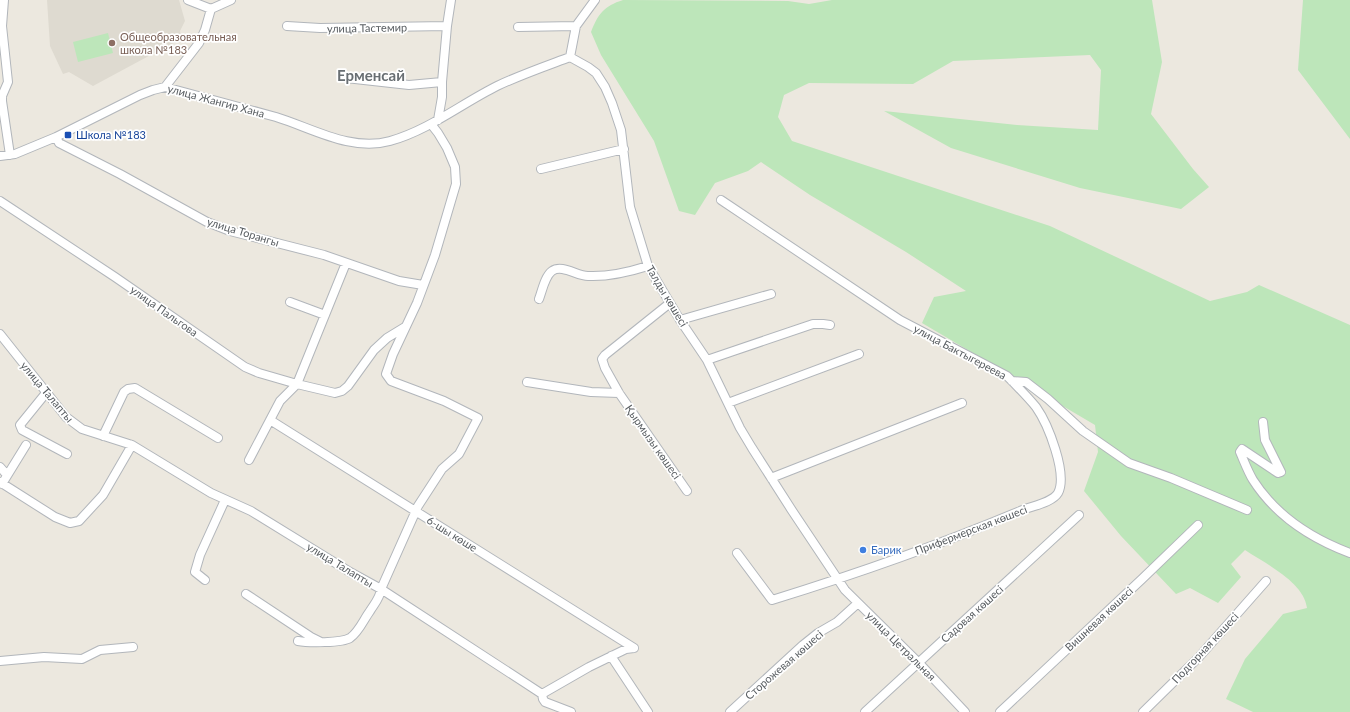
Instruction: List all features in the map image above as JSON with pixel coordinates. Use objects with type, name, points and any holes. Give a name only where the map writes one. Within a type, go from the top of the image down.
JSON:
[{"type":"street","points":[[4,0],[2,26],[8,82],[2,96],[2,101],[10,155]]},
{"type":"street","points":[[188,0],[211,9],[231,0]]},
{"type":"street","points":[[298,641],[305,643],[323,643],[349,638],[363,623],[380,594],[380,589],[423,498],[442,469],[459,454],[478,418],[444,401],[391,381],[386,374],[393,354],[417,303],[435,255],[456,184],[455,168],[434,122],[442,97],[447,26],[451,0]]},
{"type":"street","points":[[570,57],[576,26],[594,0]]},
{"type":"street","points":[[165,87],[199,43],[206,30],[211,9]]},
{"type":"street","name":"улица Тастемир","points":[[287,26],[320,28],[447,26]]},
{"type":"street","points":[[518,27],[576,26]]},
{"type":"street","name":"улица Жангир Хана","points":[[0,156],[10,155],[56,137],[140,95],[165,87],[292,122],[332,137],[368,144],[389,141],[434,122],[497,86],[570,57]]},
{"type":"street","name":"Талды көшесі","points":[[570,57],[596,73],[605,87],[612,103],[624,149],[630,207],[648,266],[680,320],[707,360],[752,448],[824,560],[839,579]]},
{"type":"street","points":[[346,78],[410,85],[442,82]]},
{"type":"street","name":"улица Торангы","points":[[56,137],[59,143],[120,174],[207,222],[230,231],[324,255],[399,281],[423,285]]},
{"type":"street","points":[[541,169],[624,149]]},
{"type":"street","name":"улица Бактыгереева","points":[[721,200],[900,320],[1007,376],[1012,381],[1026,382],[1048,399],[1084,431],[1129,463],[1171,478],[1247,510]]},
{"type":"street","name":"улица Пальгова","points":[[0,201],[115,277],[245,367],[259,373],[335,393],[342,391],[348,386],[374,350],[387,338],[406,327]]},
{"type":"street","points":[[249,460],[280,401],[297,384],[346,263]]},
{"type":"street","points":[[539,298],[547,277],[552,271],[558,269],[587,276],[624,273],[648,266]]},
{"type":"street","points":[[680,320],[771,294]]},
{"type":"street","points":[[290,302],[325,315]]},
{"type":"street","name":"Қырмызы көшесі","points":[[670,304],[605,355],[602,360],[619,393],[687,491]]},
{"type":"street","points":[[707,360],[813,324],[830,325]]},
{"type":"street","name":"улица Талапты","points":[[0,334],[70,421],[82,429],[132,445],[198,486],[224,500],[251,511],[380,589],[543,696],[548,704],[571,712]]},
{"type":"street","points":[[728,403],[859,354]]},
{"type":"street","name":"Прифермерская көшесі","points":[[737,553],[772,600],[839,579],[984,526],[1052,499],[1058,492],[1061,478],[1060,466],[1050,434],[1036,408],[1012,381]]},
{"type":"street","name":"Қырмызы көшесі","points":[[527,382],[591,392],[619,393]]},
{"type":"street","points":[[103,436],[124,392],[128,389],[135,388],[218,438]]},
{"type":"street","points":[[46,393],[20,424],[22,430],[67,454]]},
{"type":"street","points":[[771,478],[962,403]]},
{"type":"street","name":"6-шы көше","points":[[270,420],[634,648],[626,649],[610,656]]},
{"type":"street","points":[[1263,422],[1265,440],[1281,472],[1278,473],[1242,448],[1240,452],[1252,480],[1273,507],[1298,527],[1322,542],[1350,553]]},
{"type":"street","points":[[26,445],[1,483],[55,517],[70,523],[79,521],[103,495],[132,445]]},
{"type":"street","points":[[0,466],[7,475]]},
{"type":"street","points":[[205,580],[195,572],[200,555],[224,500]]},
{"type":"street","name":"Садовая көшесі","points":[[865,712],[1079,515]]},
{"type":"street","name":"Вишневая көшесі","points":[[1000,712],[1198,525]]},
{"type":"street","name":"улица Цетральная","points":[[839,579],[845,590],[918,662],[965,712]]},
{"type":"street","name":"Подгорная көшесі","points":[[1143,712],[1198,657],[1266,581]]},
{"type":"street","points":[[246,594],[311,637],[323,643]]},
{"type":"street","name":"Сторожевая көшесі","points":[[730,712],[803,645],[818,633],[837,622],[858,603]]},
{"type":"street","points":[[0,661],[44,656],[82,659],[100,650],[132,647]]},
{"type":"street","points":[[543,696],[576,674],[610,656],[648,712]]},
{"type":"shaded area","name":"Общеобразовательная школа №183","points":[[47,0],[179,0],[185,21],[180,31],[181,37],[177,42],[93,86],[69,72],[63,74],[50,46]]},
{"type":"green space","points":[[623,0],[788,1],[809,4],[832,0],[1152,0],[1162,62],[1151,114],[1193,169],[1209,187],[1181,209],[1080,188],[951,148],[884,111],[1017,125],[1098,130],[1101,70],[1090,55],[953,61],[913,84],[809,83],[784,95],[778,117],[792,141],[1050,226],[1210,301],[1247,292],[1259,285],[1350,325],[1350,712],[1253,712],[1226,699],[1245,659],[1283,614],[1307,608],[1299,590],[1283,574],[1245,550],[1231,564],[1241,577],[1218,603],[1190,588],[1176,594],[1121,536],[1084,491],[1098,452],[1095,425],[922,323],[934,297],[966,291],[906,252],[810,195],[761,162],[748,171],[715,183],[695,215],[679,211],[654,141],[601,55],[591,32],[596,20],[606,8]]},
{"type":"green space","points":[[1303,0],[1350,0],[1350,139],[1298,70]]},
{"type":"green space","points":[[108,33],[113,53],[78,62],[73,42]]},
{"type":"place","name":"Общеобразовательная школа №183","points":[[112,43]]},
{"type":"place","name":"Школа №183","points":[[68,135]]},
{"type":"place","name":"Барик","points":[[863,550]]},
{"type":"district","name":"Ерменсай","points":[[371,76]]}]
